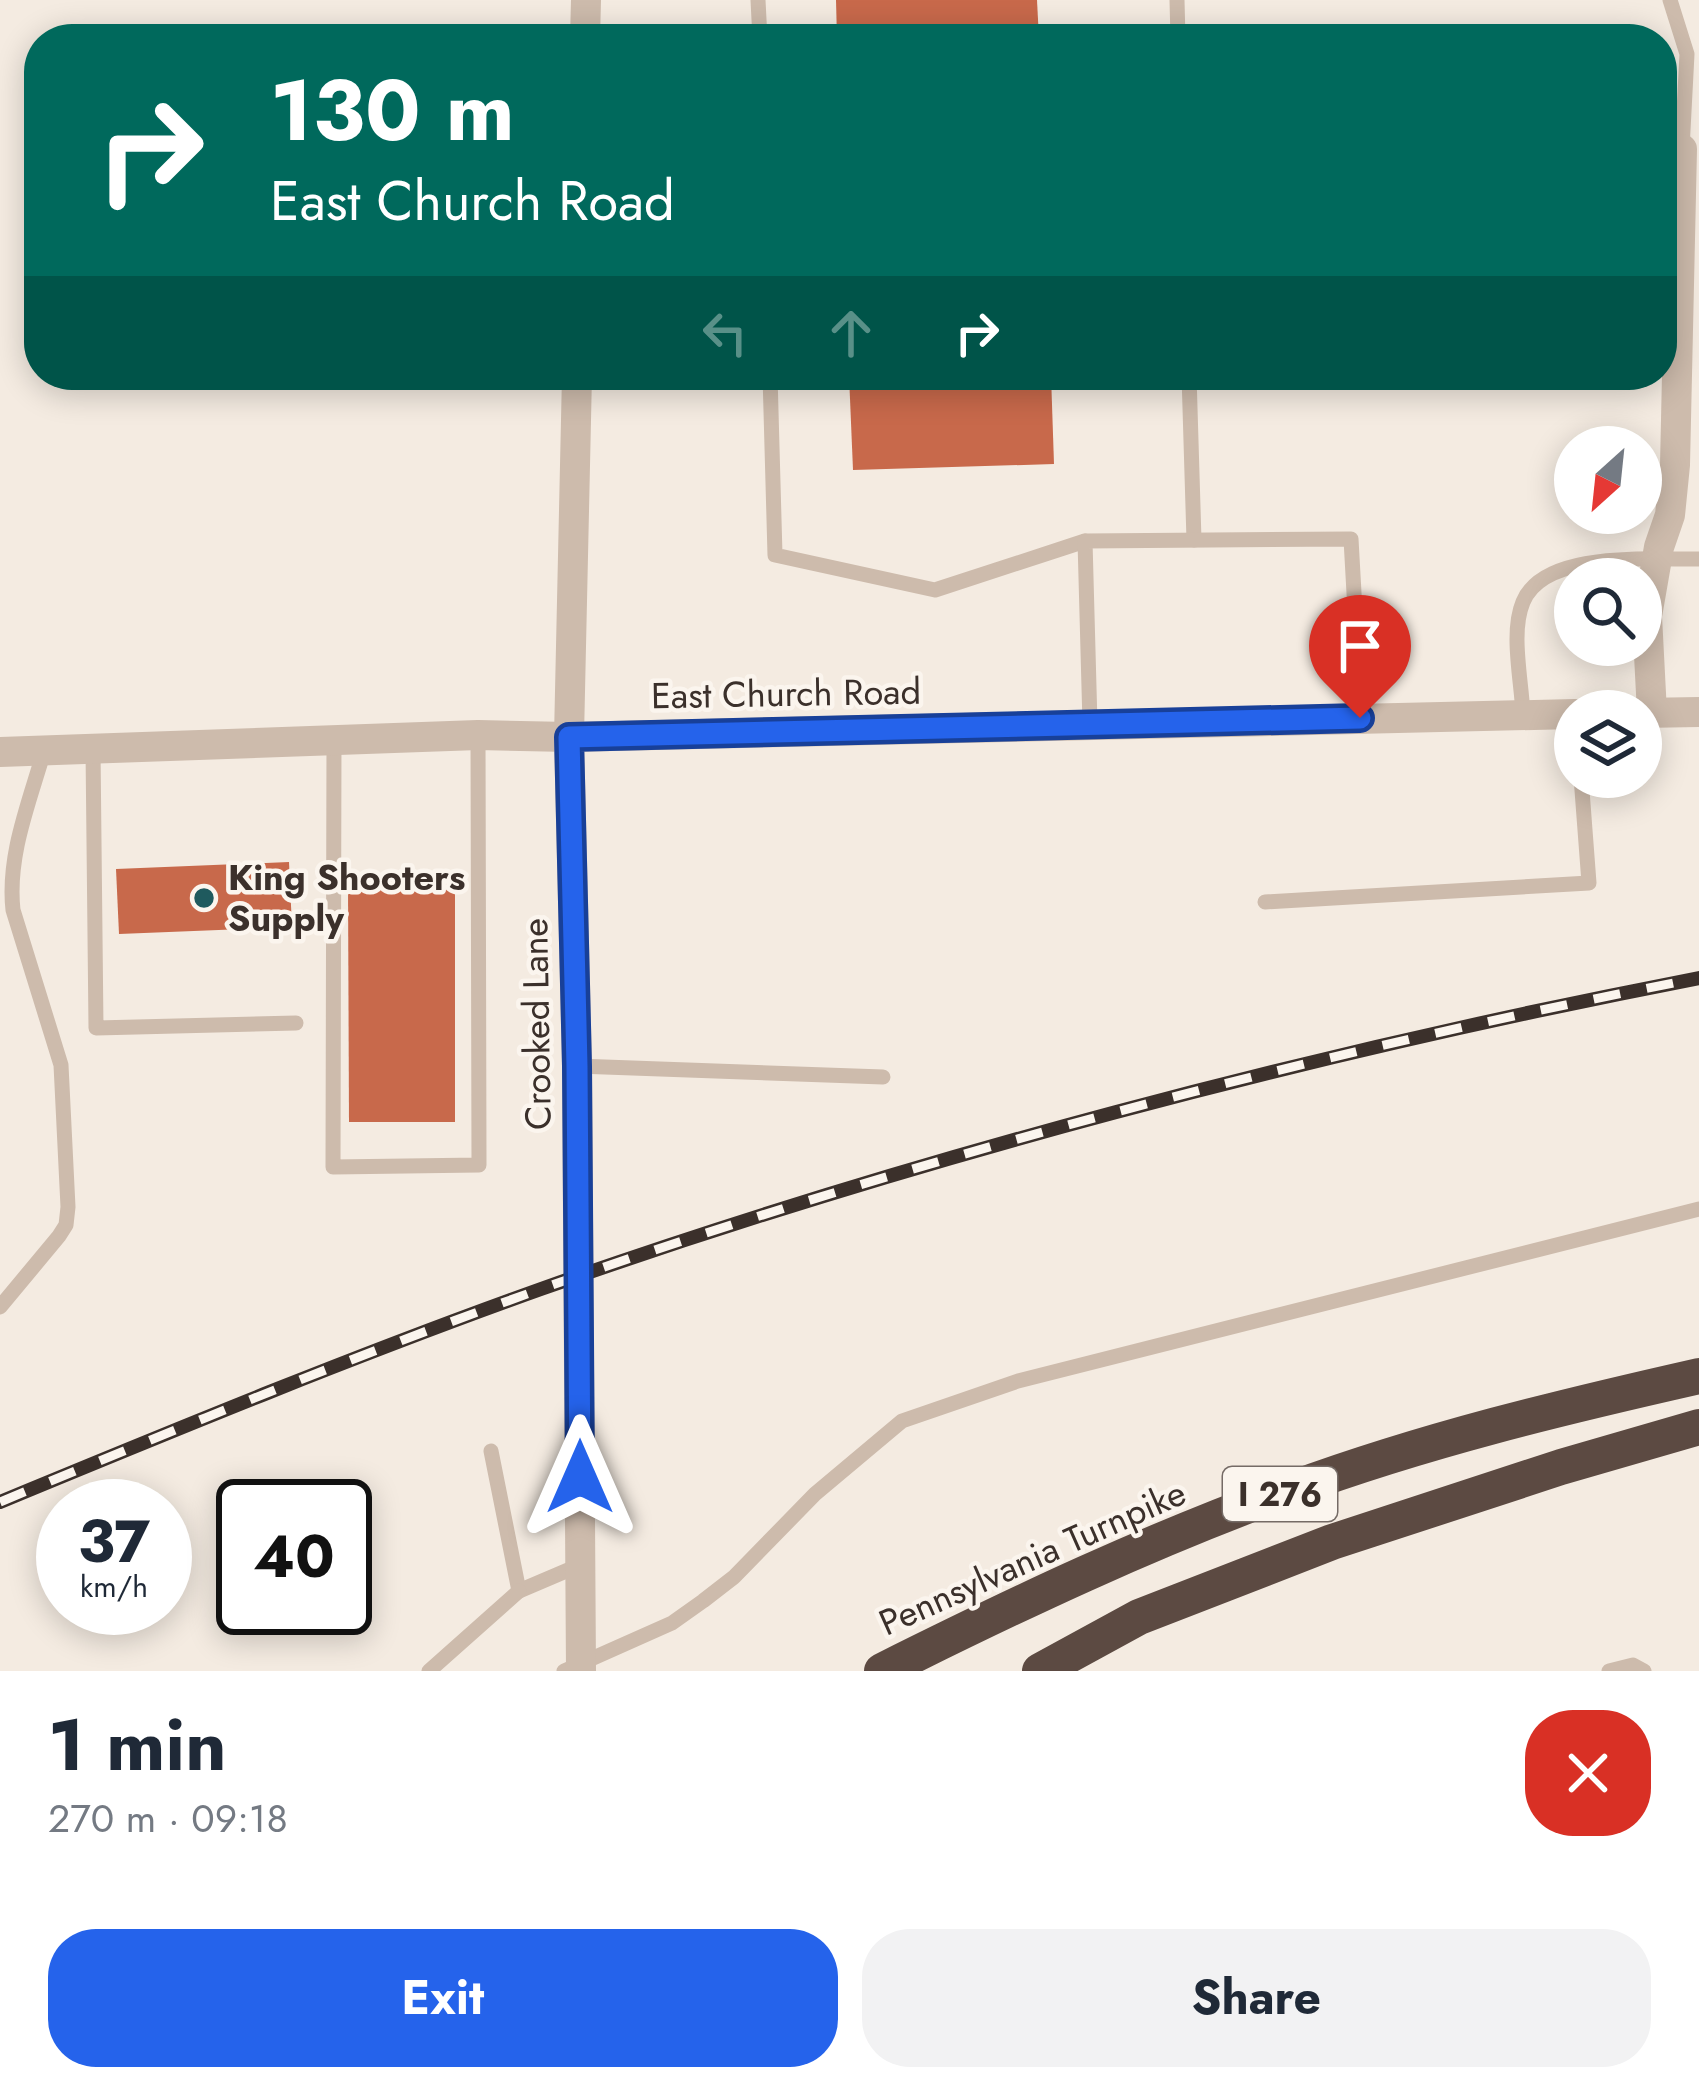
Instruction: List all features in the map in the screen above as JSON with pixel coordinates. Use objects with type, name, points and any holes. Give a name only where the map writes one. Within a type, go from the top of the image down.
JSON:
[{"type":"highway","name":"Pennsylvania Turnpike","points":[[881,1671],[1038,1594],[1293,1488],[1445,1439],[1699,1376]]},
{"type":"highway","name":"I 276","points":[[1040,1671],[1139,1617],[1332,1542],[1699,1427]]},
{"type":"street","points":[[1658,558],[1670,515],[1675,465],[1690,190],[1682,149]]},
{"type":"street","name":"Crooked Lane","points":[[576,1668],[580,1565],[577,1066],[569,737],[577,390]]},
{"type":"street","points":[[1662,713],[1699,712]]},
{"type":"street","name":"East Church Road","points":[[0,752],[478,736],[1554,715]]},
{"type":"lane","points":[[1670,0],[1687,54],[1682,149]]},
{"type":"lane","points":[[770,390],[775,555],[935,590],[1085,541],[1351,539],[1360,718]]},
{"type":"lane","points":[[1189,390],[1194,540]]},
{"type":"lane","points":[[1085,541],[1090,724]]},
{"type":"lane","points":[[1662,560],[1699,559]]},
{"type":"lane","points":[[1523,716],[1519,624],[1523,602],[1534,584],[1554,571]]},
{"type":"lane","points":[[334,740],[333,1167],[479,1165],[478,736]]},
{"type":"lane","points":[[93,749],[97,1028],[296,1023]]},
{"type":"lane","points":[[0,1306],[59,1236],[68,1207],[62,1065],[13,910],[11,890],[13,860],[44,751]]},
{"type":"lane","points":[[1265,902],[1589,883],[1583,798]]},
{"type":"lane","points":[[577,1066],[883,1077]]},
{"type":"lane","points":[[576,1668],[672,1623],[734,1577],[814,1494],[902,1420],[1018,1381],[1699,1209]]},
{"type":"lane","points":[[490,1451],[519,1591]]},
{"type":"lane","points":[[430,1671],[519,1591],[580,1565]]},
{"type":"lane","points":[[1609,1671],[1633,1665],[1644,1671]]},
{"type":"building","points":[[836,0],[1037,0],[1038,24],[837,24]]},
{"type":"building","points":[[850,390],[1052,390],[1054,464],[853,470]]},
{"type":"building","name":"King Shooters Supply","points":[[289,862],[292,927],[119,934],[116,869]]},
{"type":"building","points":[[348,884],[455,884],[455,1122],[349,1122]]},
{"type":"railway","points":[[0,1502],[473,1314],[824,1196],[1261,1075],[1699,978]]},
{"type":"place","name":"King Shooters Supply","points":[[204,898]]},
{"type":"route","points":[[580,1477],[569,737],[1360,718]]}]
